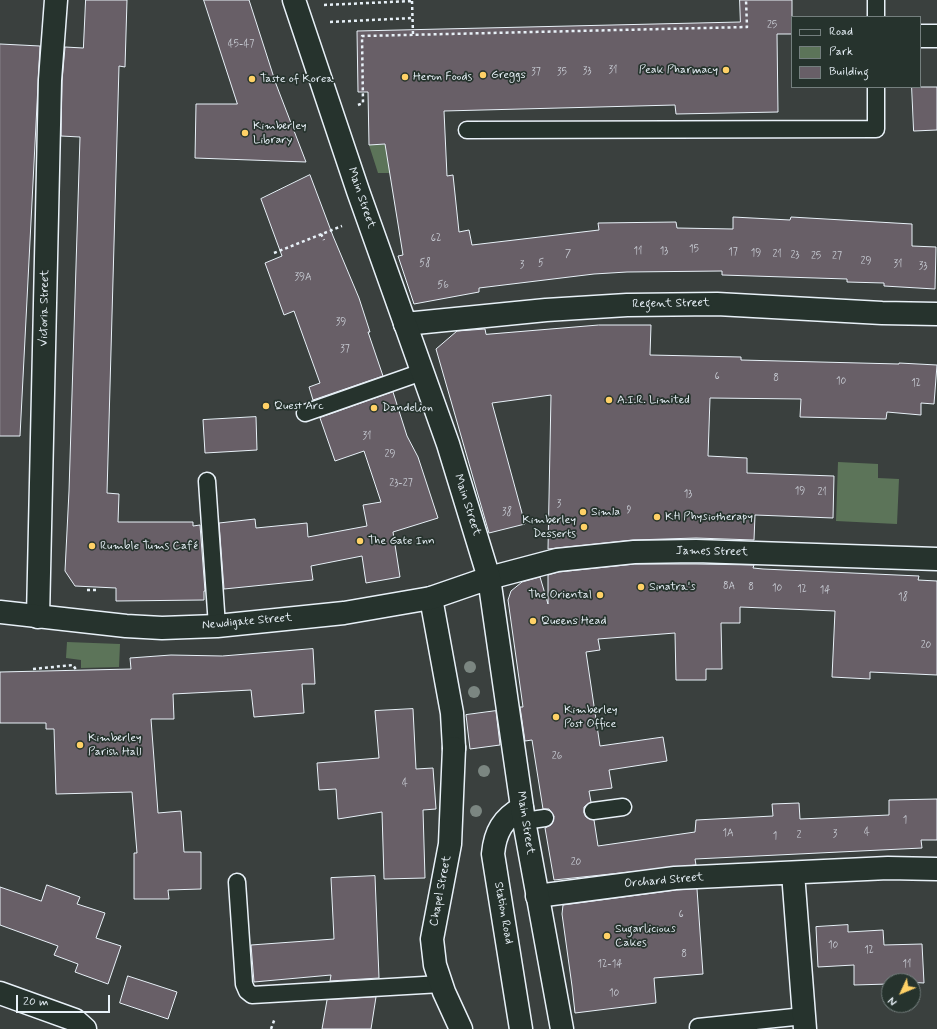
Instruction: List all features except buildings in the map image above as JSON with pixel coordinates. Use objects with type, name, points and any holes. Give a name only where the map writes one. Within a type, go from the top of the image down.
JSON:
[{"type":"street","name":"Victoria Street","points":[[38,617],[50,80],[56,0]]},
{"type":"street","name":"Main Street","points":[[294,0],[367,216],[448,444],[489,578],[530,815],[536,896],[562,1029]]},
{"type":"street","points":[[921,36],[937,36]]},
{"type":"street","name":"Regent Street","points":[[405,324],[546,310],[627,305],[717,304],[882,313],[937,314]]},
{"type":"street","name":"James Street","points":[[489,578],[557,560],[634,552],[696,550],[937,559]]},
{"type":"street","name":"Newdigate Street","points":[[0,612],[133,627],[162,628],[217,626],[344,613],[431,598],[489,578]]},
{"type":"street","name":"Chapel Street","points":[[431,598],[452,713],[454,748],[450,844],[432,939],[435,965],[441,984],[461,1029]]},
{"type":"street","name":"Station Road","points":[[521,1029],[493,854],[494,838],[502,825],[513,813],[530,815]]},
{"type":"street","name":"Orchard Street","points":[[536,896],[675,878],[888,868],[937,869]]},
{"type":"street","points":[[793,873],[805,1022]]},
{"type":"street","points":[[0,994],[75,1020],[85,1029]]},
{"type":"lane","points":[[876,0],[876,16]]},
{"type":"lane","points":[[466,130],[876,129],[876,88]]},
{"type":"lane","points":[[305,413],[422,372]]},
{"type":"lane","points":[[207,481],[217,626]]},
{"type":"lane","points":[[593,812],[623,807]]},
{"type":"lane","points":[[237,882],[244,984],[247,991],[252,995],[441,984]]},
{"type":"lane","points":[[698,1027],[805,1022]]},
{"type":"path","points":[[363,104],[362,36],[747,27],[746,0]]},
{"type":"path","points":[[323,5],[412,1],[413,34]]},
{"type":"path","points":[[328,22],[413,18]]},
{"type":"path","points":[[274,253],[367,216]]},
{"type":"path","points":[[321,234],[324,240]]},
{"type":"path","points":[[87,590],[99,590]]},
{"type":"path","points":[[33,669],[73,665],[77,671]]},
{"type":"path","points":[[271,1029],[275,1019]]},
{"type":"green space","points":[[393,144],[395,173],[378,173],[369,145]]},
{"type":"green space","points":[[838,462],[878,464],[878,478],[899,479],[897,524],[836,521]]},
{"type":"green space","points":[[67,642],[120,644],[119,667],[81,668],[81,660],[66,658]]},
{"type":"place","name":"Peak Pharmacy","points":[[726,70]]},
{"type":"place","name":"Greggs","points":[[483,75]]},
{"type":"place","name":"Heron Foods","points":[[405,77]]},
{"type":"place","name":"Taste of Korea","points":[[252,79]]},
{"type":"place","name":"Kimberley Library","points":[[245,133]]},
{"type":"place","name":"A.I.R. Limited","points":[[609,400]]},
{"type":"place","name":"Quest Arc","points":[[266,406]]},
{"type":"place","name":"Dandelion","points":[[374,408]]},
{"type":"place","name":"Simla","points":[[583,512]]},
{"type":"place","name":"KH Physiotherapy","points":[[657,517]]},
{"type":"place","name":"Kimberley Desserts","points":[[584,527]]},
{"type":"place","name":"The Gate Inn","points":[[360,541]]},
{"type":"place","name":"Rumble Tums Café","points":[[92,546]]},
{"type":"place","name":"Sinatra's","points":[[641,587]]},
{"type":"place","name":"The Oriental","points":[[600,595]]},
{"type":"place","name":"Queens Head","points":[[533,621]]},
{"type":"place","name":"Kimberley Post Office","points":[[556,717]]},
{"type":"place","name":"Kimberley Parish Hall","points":[[80,745]]},
{"type":"place","name":"Sugarlicious Cakes","points":[[607,936]]}]
